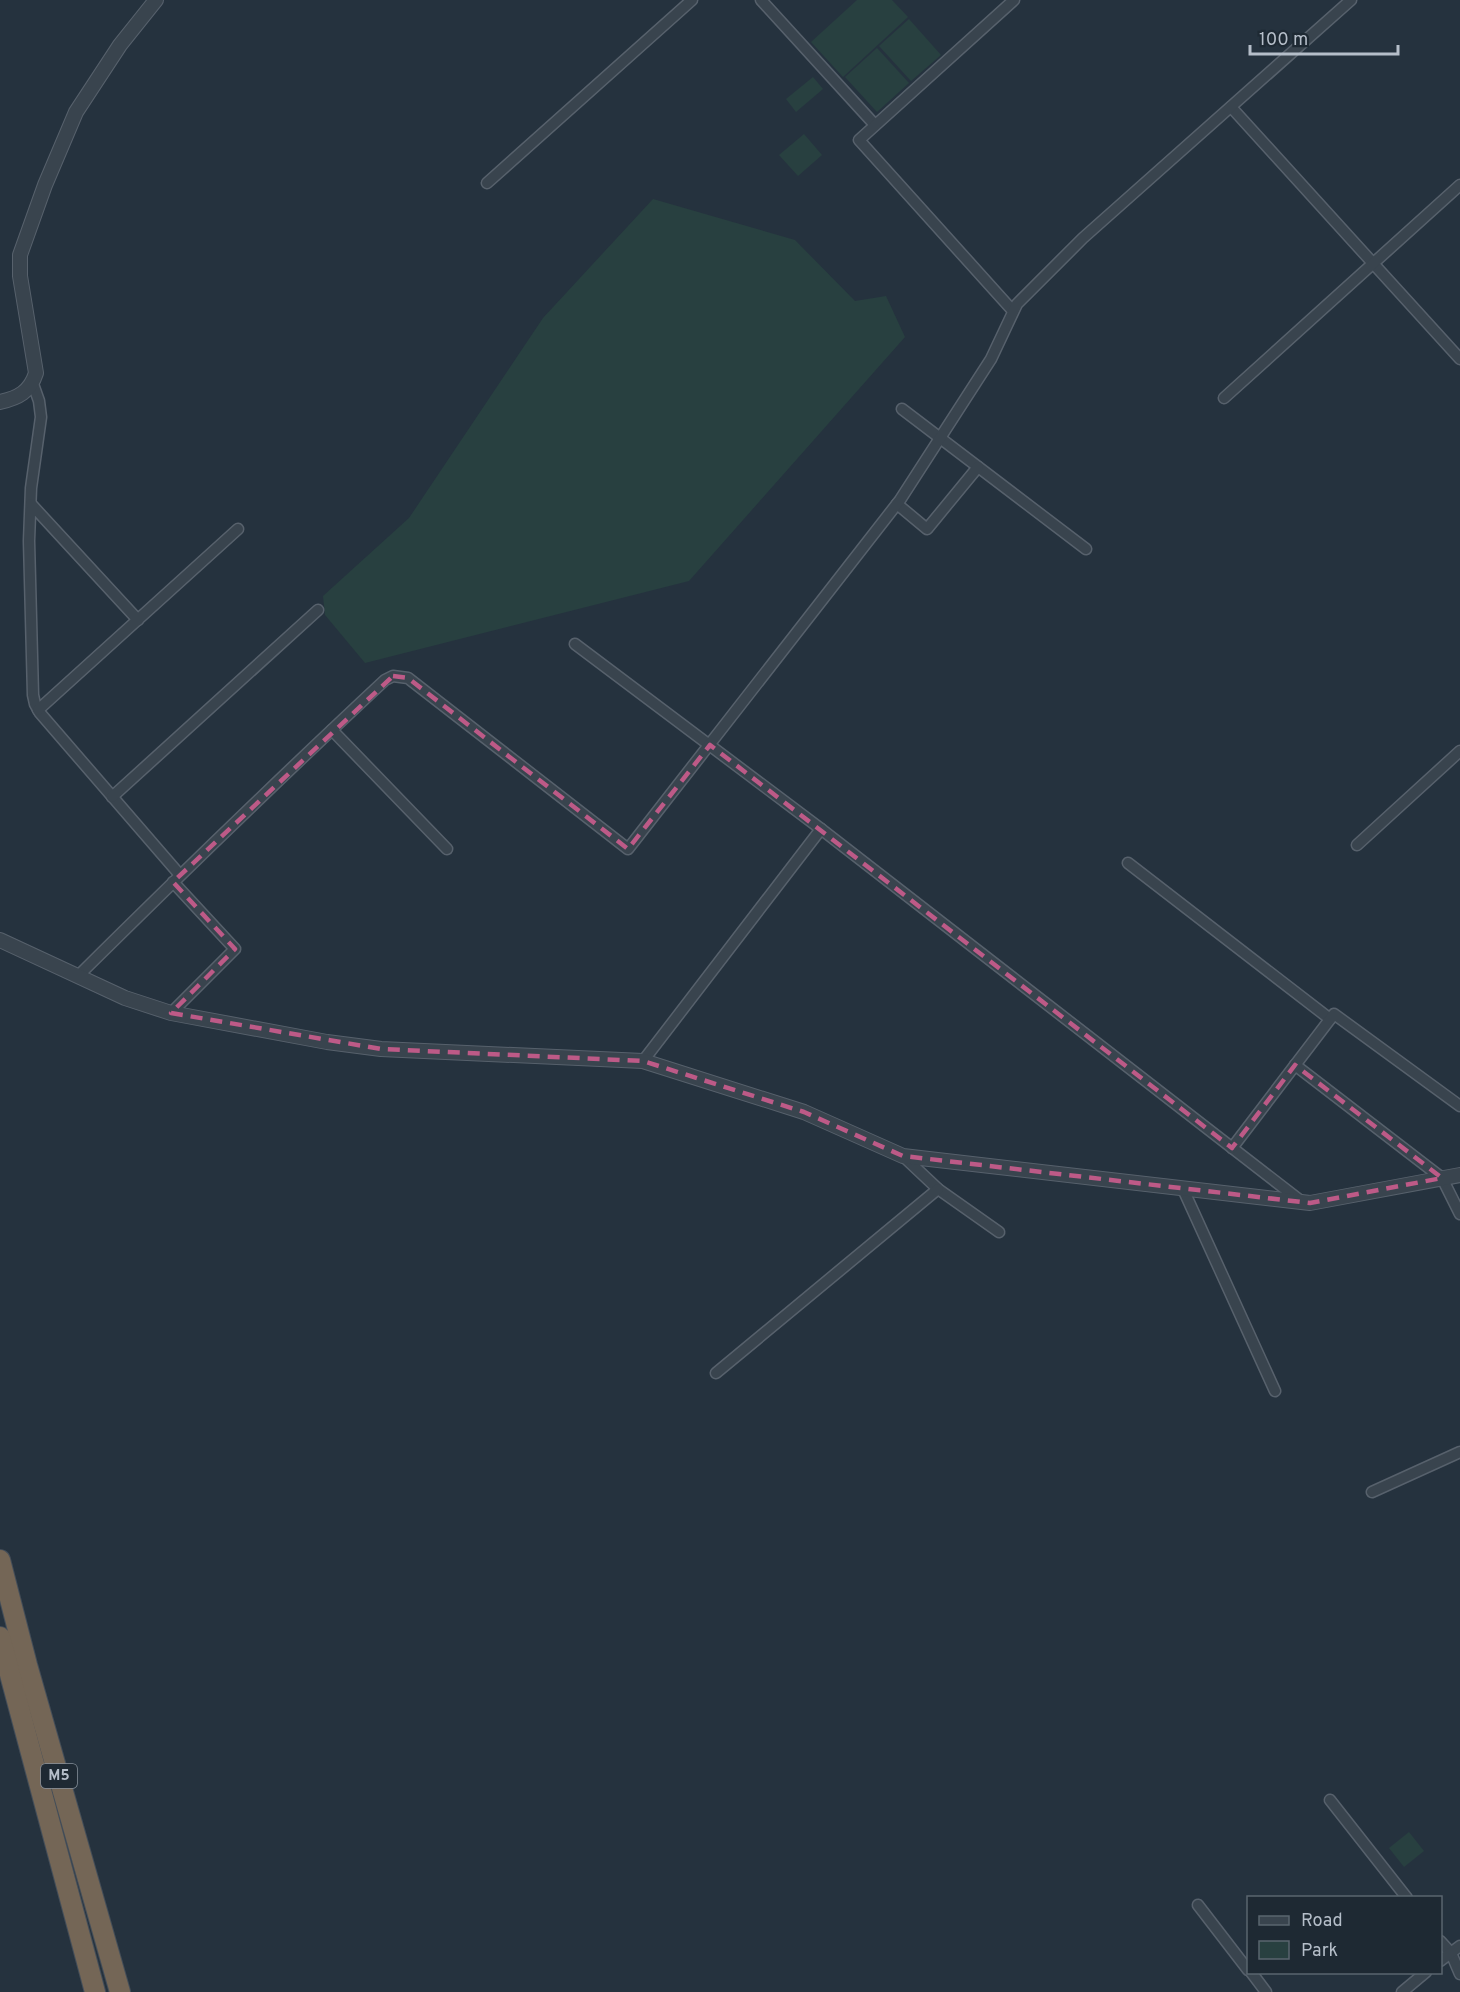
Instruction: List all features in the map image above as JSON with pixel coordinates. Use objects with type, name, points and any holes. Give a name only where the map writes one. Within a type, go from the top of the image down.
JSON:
[{"type":"highway","name":"M5","points":[[0,1560],[27,1665],[120,1992]]},
{"type":"highway","name":"M5","points":[[0,1637],[95,1992]]},
{"type":"street","points":[[0,402],[20,396],[33,384],[36,373],[20,276],[20,255],[45,185],[76,112],[120,45],[156,0]]},
{"type":"street","points":[[487,183],[693,0]]},
{"type":"street","points":[[761,0],[875,125]]},
{"type":"street","points":[[1013,311],[859,140],[1014,0]]},
{"type":"street","points":[[78,976],[332,730],[385,680],[393,676],[408,678],[628,849],[897,504],[991,359],[1017,304],[1083,238],[1351,0]]},
{"type":"street","points":[[1231,107],[1460,359]]},
{"type":"street","points":[[1224,399],[1460,185]]},
{"type":"street","points":[[33,384],[39,401],[41,417],[29,541],[33,695],[38,710],[235,949],[171,1012]]},
{"type":"street","points":[[902,409],[1086,549]]},
{"type":"street","points":[[897,504],[927,529],[978,467]]},
{"type":"street","points":[[31,504],[138,620]]},
{"type":"street","points":[[38,710],[238,529]]},
{"type":"street","points":[[112,797],[318,610]]},
{"type":"street","points":[[575,644],[821,829],[1302,1202]]},
{"type":"street","points":[[332,730],[447,849]]},
{"type":"street","points":[[1357,845],[1460,751]]},
{"type":"street","points":[[643,1061],[821,829]]},
{"type":"street","points":[[1128,863],[1330,1019]]},
{"type":"street","points":[[0,940],[125,998],[171,1012],[327,1042],[381,1049],[643,1061],[804,1112],[903,1156],[1311,1203],[1460,1175]]},
{"type":"street","points":[[1233,1148],[1334,1014],[1460,1106]]},
{"type":"street","points":[[1295,1065],[1442,1178],[1460,1214]]},
{"type":"street","points":[[903,1156],[938,1189],[999,1232]]},
{"type":"street","points":[[716,1373],[938,1189]]},
{"type":"street","points":[[1183,1189],[1275,1391]]},
{"type":"street","points":[[1372,1492],[1460,1452]]},
{"type":"street","points":[[1330,1800],[1405,1896]]},
{"type":"street","points":[[1198,1905],[1247,1967]]},
{"type":"street","points":[[1442,1943],[1450,1953],[1460,1974]]},
{"type":"street","points":[[1442,1959],[1460,1946]]},
{"type":"street","points":[[1252,1974],[1266,1992]]},
{"type":"street","points":[[1402,1992],[1424,1974]]},
{"type":"highlighted area","points":[[393,676],[408,678],[628,849],[710,745],[1232,1148],[1295,1065],[1442,1178],[1310,1203],[903,1156],[804,1112],[643,1061],[381,1049],[171,1013],[235,949],[173,882]]},
{"type":"green space","points":[[857,0],[892,0],[908,17],[843,77],[811,42]]},
{"type":"green space","points":[[909,19],[941,55],[911,81],[879,46]]},
{"type":"green space","points":[[877,48],[909,83],[877,112],[845,77]]},
{"type":"green space","points":[[813,77],[823,89],[796,112],[786,99]]},
{"type":"green space","points":[[804,134],[822,155],[798,176],[779,155]]},
{"type":"green space","points":[[653,199],[795,240],[855,301],[886,296],[905,337],[689,581],[365,663],[325,615],[323,596],[409,518],[543,318]]},
{"type":"green space","points":[[1409,1832],[1424,1851],[1404,1867],[1389,1848]]}]
